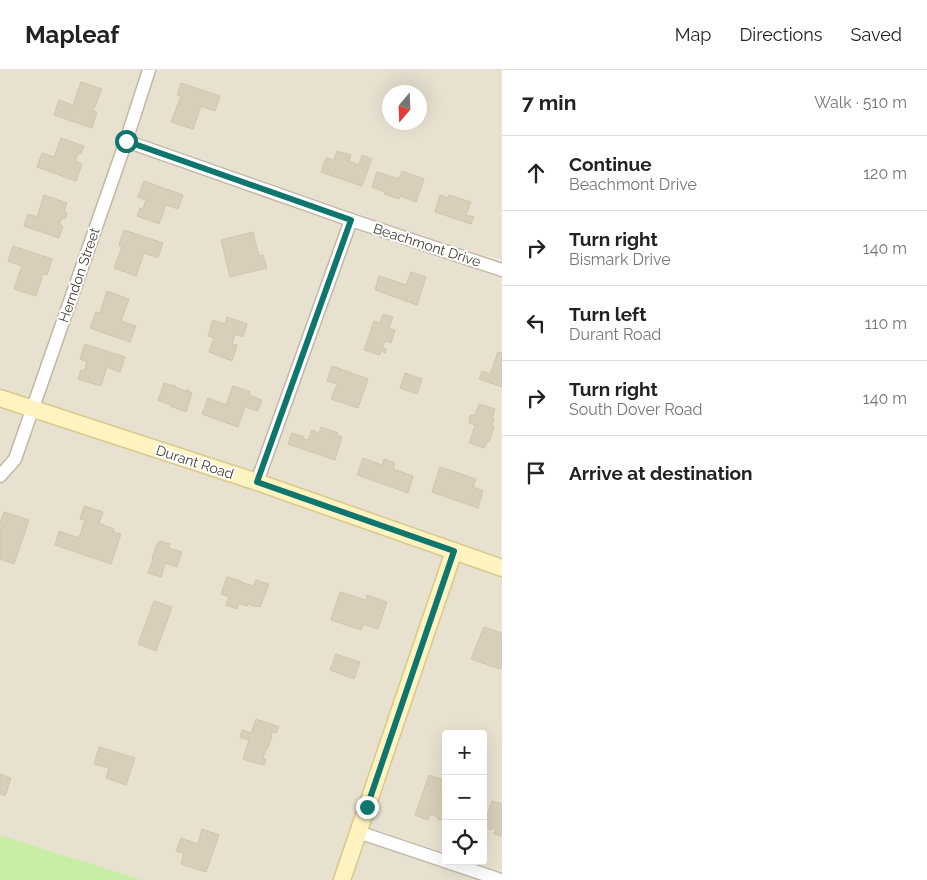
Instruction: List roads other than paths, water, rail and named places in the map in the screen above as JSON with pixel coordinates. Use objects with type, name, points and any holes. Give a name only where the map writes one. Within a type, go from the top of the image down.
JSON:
[{"type":"street","name":"Herndon Street","points":[[0,476],[15,459],[149,70]]},
{"type":"street","name":"Beachmont Drive","points":[[126,141],[351,220],[502,270]]},
{"type":"street","points":[[257,482],[351,220]]},
{"type":"street","name":"Durant Road","points":[[0,398],[257,482],[502,568]]},
{"type":"street","points":[[342,880],[454,551]]},
{"type":"street","points":[[358,832],[501,880]]}]
